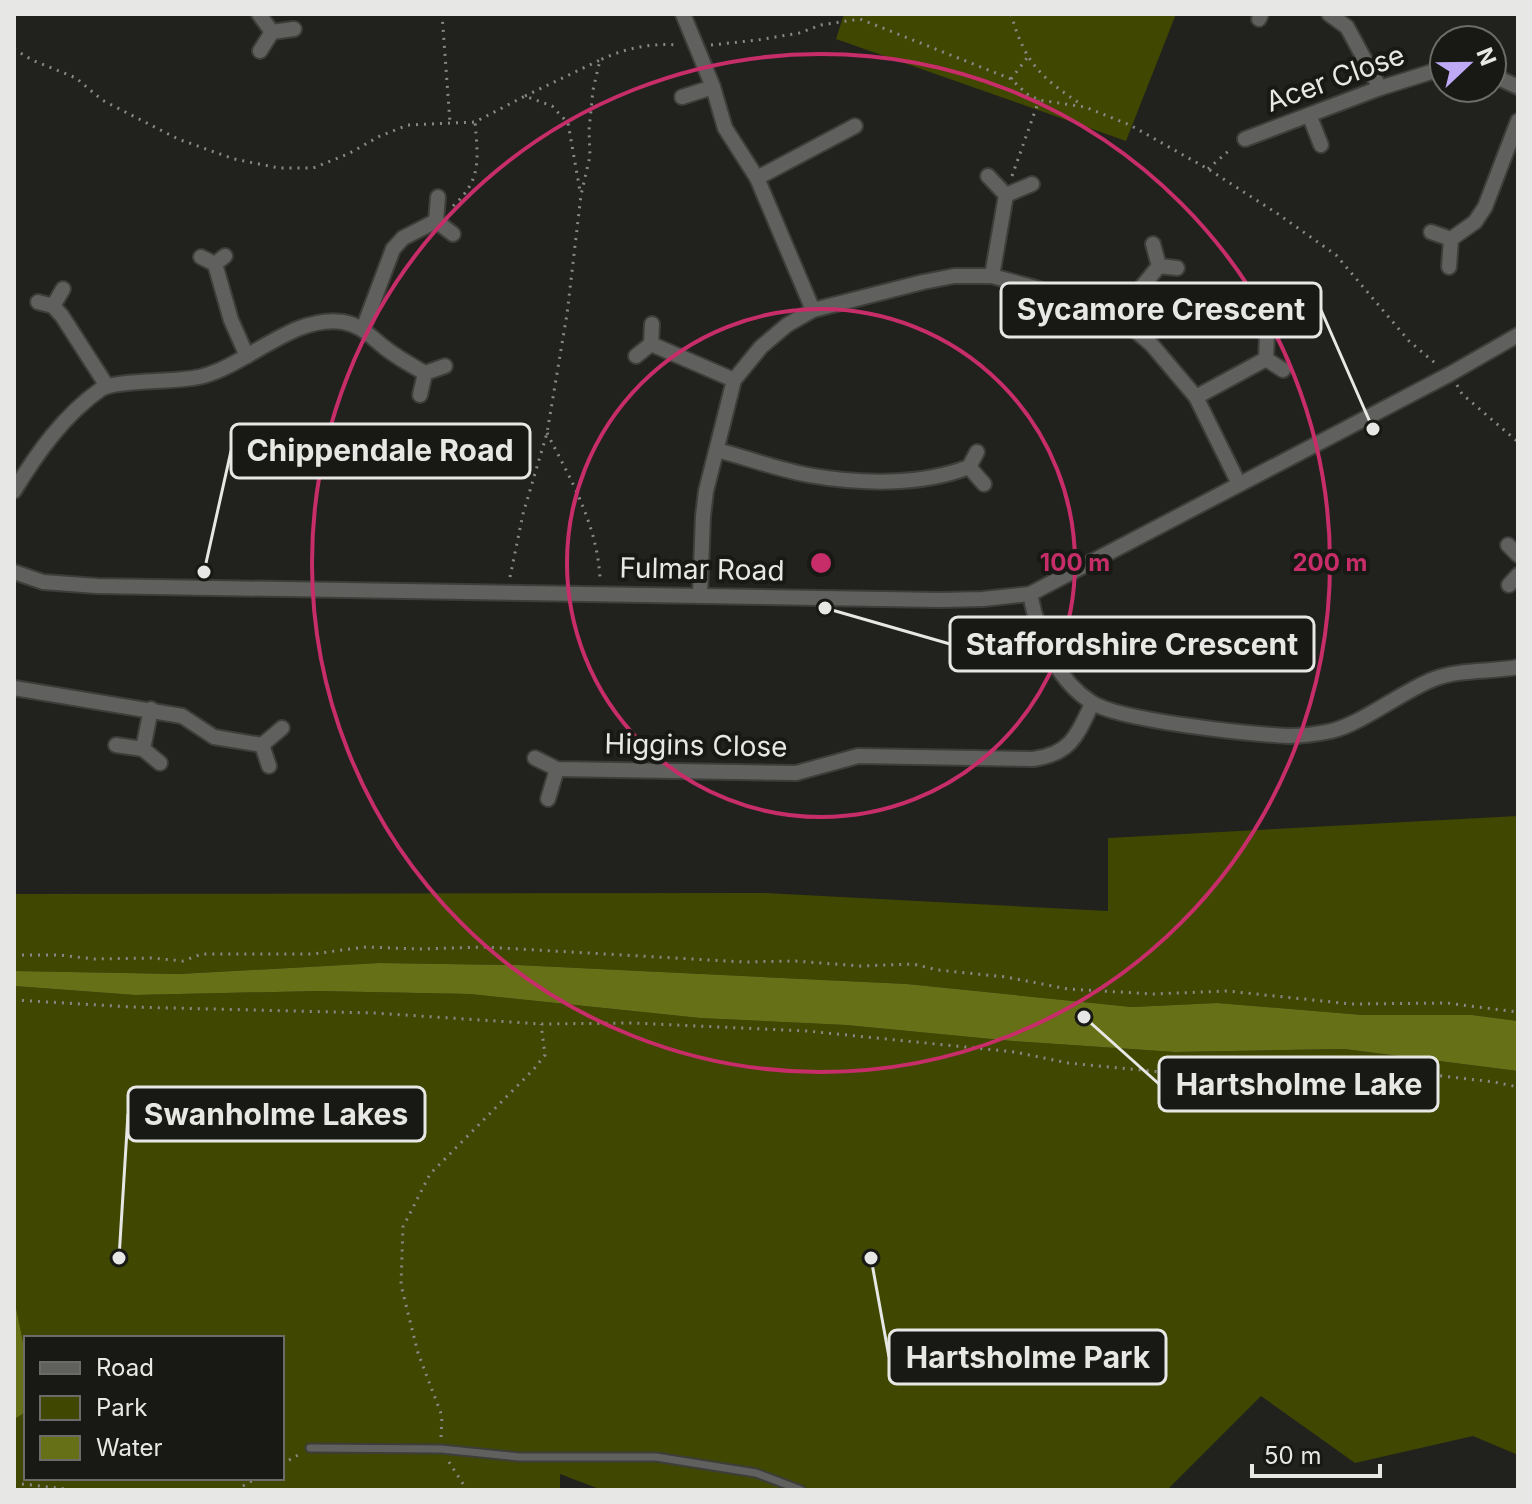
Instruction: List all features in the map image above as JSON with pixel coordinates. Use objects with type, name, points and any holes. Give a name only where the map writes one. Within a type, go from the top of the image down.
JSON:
[{"type":"street","points":[[259,14],[272,32]]},
{"type":"street","points":[[683,14],[713,87],[725,128],[757,178],[813,310]]},
{"type":"street","points":[[1329,14],[1347,27],[1380,88]]},
{"type":"street","points":[[260,51],[272,32],[294,29]]},
{"type":"street","name":"Acer Close","points":[[1245,139],[1428,73]]},
{"type":"street","points":[[682,97],[713,87]]},
{"type":"street","points":[[1310,117],[1321,145]]},
{"type":"street","points":[[1451,239],[1475,222],[1485,207],[1518,121]]},
{"type":"street","points":[[757,178],[855,126]]},
{"type":"street","points":[[988,176],[1006,195]]},
{"type":"street","points":[[1006,195],[1032,184]]},
{"type":"street","points":[[992,276],[1006,195]]},
{"type":"street","points":[[436,221],[438,197]]},
{"type":"street","points":[[436,221],[453,234]]},
{"type":"street","points":[[363,329],[393,249],[403,238],[436,221]]},
{"type":"street","points":[[1431,232],[1451,239]]},
{"type":"street","points":[[1449,267],[1451,239]]},
{"type":"street","points":[[1153,244],[1159,266]]},
{"type":"street","points":[[201,257],[220,260],[231,320],[247,356]]},
{"type":"street","points":[[1118,316],[1159,266]]},
{"type":"street","points":[[1159,266],[1177,268]]},
{"type":"street","points":[[700,594],[703,516],[734,380],[770,340],[787,325],[813,310],[923,282],[954,276],[992,276],[1118,316],[1152,345],[1196,397],[1239,484]]},
{"type":"street","points":[[53,306],[63,289]]},
{"type":"street","points":[[38,302],[53,306],[107,386]]},
{"type":"street","points":[[14,491],[35,456],[59,428],[107,386],[200,378],[223,370],[300,328],[326,321],[345,322],[363,329],[385,349],[425,373]]},
{"type":"street","points":[[636,356],[651,344],[652,324]]},
{"type":"street","points":[[1266,359],[1267,334]]},
{"type":"street","name":"Fulmar Road","points":[[14,572],[43,582],[97,586],[941,600],[1030,594],[1450,374],[1518,335]]},
{"type":"street","points":[[651,344],[734,380]]},
{"type":"street","points":[[1196,397],[1266,359]]},
{"type":"street","points":[[1266,359],[1283,370]]},
{"type":"street","points":[[425,373],[445,366]]},
{"type":"street","points":[[420,395],[425,373]]},
{"type":"street","points":[[717,450],[807,475],[848,479],[926,479],[948,475],[969,467],[977,452]]},
{"type":"street","points":[[969,467],[984,484]]},
{"type":"street","points":[[1030,594],[1037,628],[1050,657],[1092,704],[1131,716],[1175,723],[1290,736],[1315,734],[1335,730],[1437,677],[1518,667]]},
{"type":"street","points":[[14,688],[182,716],[214,737],[262,745],[282,728]]},
{"type":"street","name":"Higgins Close","points":[[535,758],[557,769],[796,773],[858,756],[1033,759],[1052,757],[1066,748],[1092,704]]},
{"type":"street","points":[[143,749],[151,709]]},
{"type":"street","points":[[116,745],[143,749],[160,763]]},
{"type":"street","points":[[262,745],[269,766]]},
{"type":"street","points":[[548,799],[557,769]]},
{"type":"lane","points":[[310,1448],[441,1449],[519,1457],[656,1457],[756,1473],[801,1490]]},
{"type":"path","points":[[442,14],[450,123]]},
{"type":"path","points":[[1011,14],[1027,58],[1058,88],[1085,107]]},
{"type":"path","points":[[14,49],[76,78],[102,100],[178,139],[234,159],[279,168],[313,168],[408,125],[475,122],[600,60],[655,43],[697,47],[758,40],[860,19],[1011,79],[1039,100],[1085,107],[1130,125],[1208,169],[1336,255],[1409,341],[1450,374],[1462,394],[1518,442]]},
{"type":"path","points":[[1011,79],[1027,58]]},
{"type":"path","points":[[506,593],[523,514],[547,433],[567,314],[581,195],[590,156],[593,90],[600,60]]},
{"type":"path","points":[[525,96],[552,106],[568,123],[581,195]]},
{"type":"path","points":[[1006,195],[1039,100]]},
{"type":"path","points":[[436,221],[473,185],[478,152],[475,122]]},
{"type":"path","points":[[1208,169],[1245,139]]},
{"type":"path","points":[[547,433],[590,521],[599,554],[601,594]]},
{"type":"path","points":[[14,955],[183,961],[202,954],[298,954],[366,947],[484,947],[744,962],[795,961],[860,966],[913,964],[1068,989],[1153,994],[1227,991],[1351,1004],[1447,1003],[1518,1012]]},
{"type":"path","points":[[14,1000],[148,1008],[374,1013],[541,1024],[632,1023],[807,1031],[1015,1052],[1068,1063],[1192,1075],[1235,1064],[1274,1066],[1329,1063],[1518,1087]]},
{"type":"path","points":[[467,1490],[441,1449],[442,1416],[418,1353],[401,1285],[403,1227],[430,1174],[545,1055],[541,1024]]},
{"type":"path","points":[[284,1463],[310,1448]]},
{"type":"path","points":[[236,1490],[254,1480]]},
{"type":"path","points":[[14,1483],[75,1490]]},
{"type":"green space","points":[[844,14],[1176,14],[1126,141],[836,39]]},
{"type":"green space","points":[[1518,816],[1518,1021],[1472,1015],[1363,1015],[1217,1003],[1132,1007],[907,984],[517,965],[379,963],[179,974],[14,971],[14,894],[765,893],[1108,911],[1108,838]]},
{"type":"green space","points":[[14,986],[135,995],[318,991],[470,994],[700,1018],[846,1025],[1175,1052],[1344,1049],[1518,1071],[1518,1455],[1473,1436],[1355,1463],[1261,1396],[1167,1490],[602,1490],[560,1474],[560,1490],[14,1490]]},
{"type":"water","points":[[379,963],[517,965],[907,984],[1132,1007],[1217,1003],[1363,1015],[1472,1015],[1518,1021],[1518,1071],[1344,1049],[1175,1052],[846,1025],[700,1018],[470,994],[318,991],[135,995],[14,986],[14,971],[179,974]]},
{"type":"water","points":[[14,1299],[24,1347],[24,1413],[14,1419]]},
{"type":"place","name":"Sycamore Crescent","points":[[1373,429]]},
{"type":"place","name":"Chippendale Road","points":[[204,572]]},
{"type":"place","name":"Staffordshire Crescent","points":[[825,608]]},
{"type":"place","name":"Hartsholme Lake","points":[[1084,1017]]},
{"type":"place","name":"Swanholme Lakes","points":[[119,1258]]},
{"type":"place","name":"Hartsholme Park","points":[[871,1258]]}]
